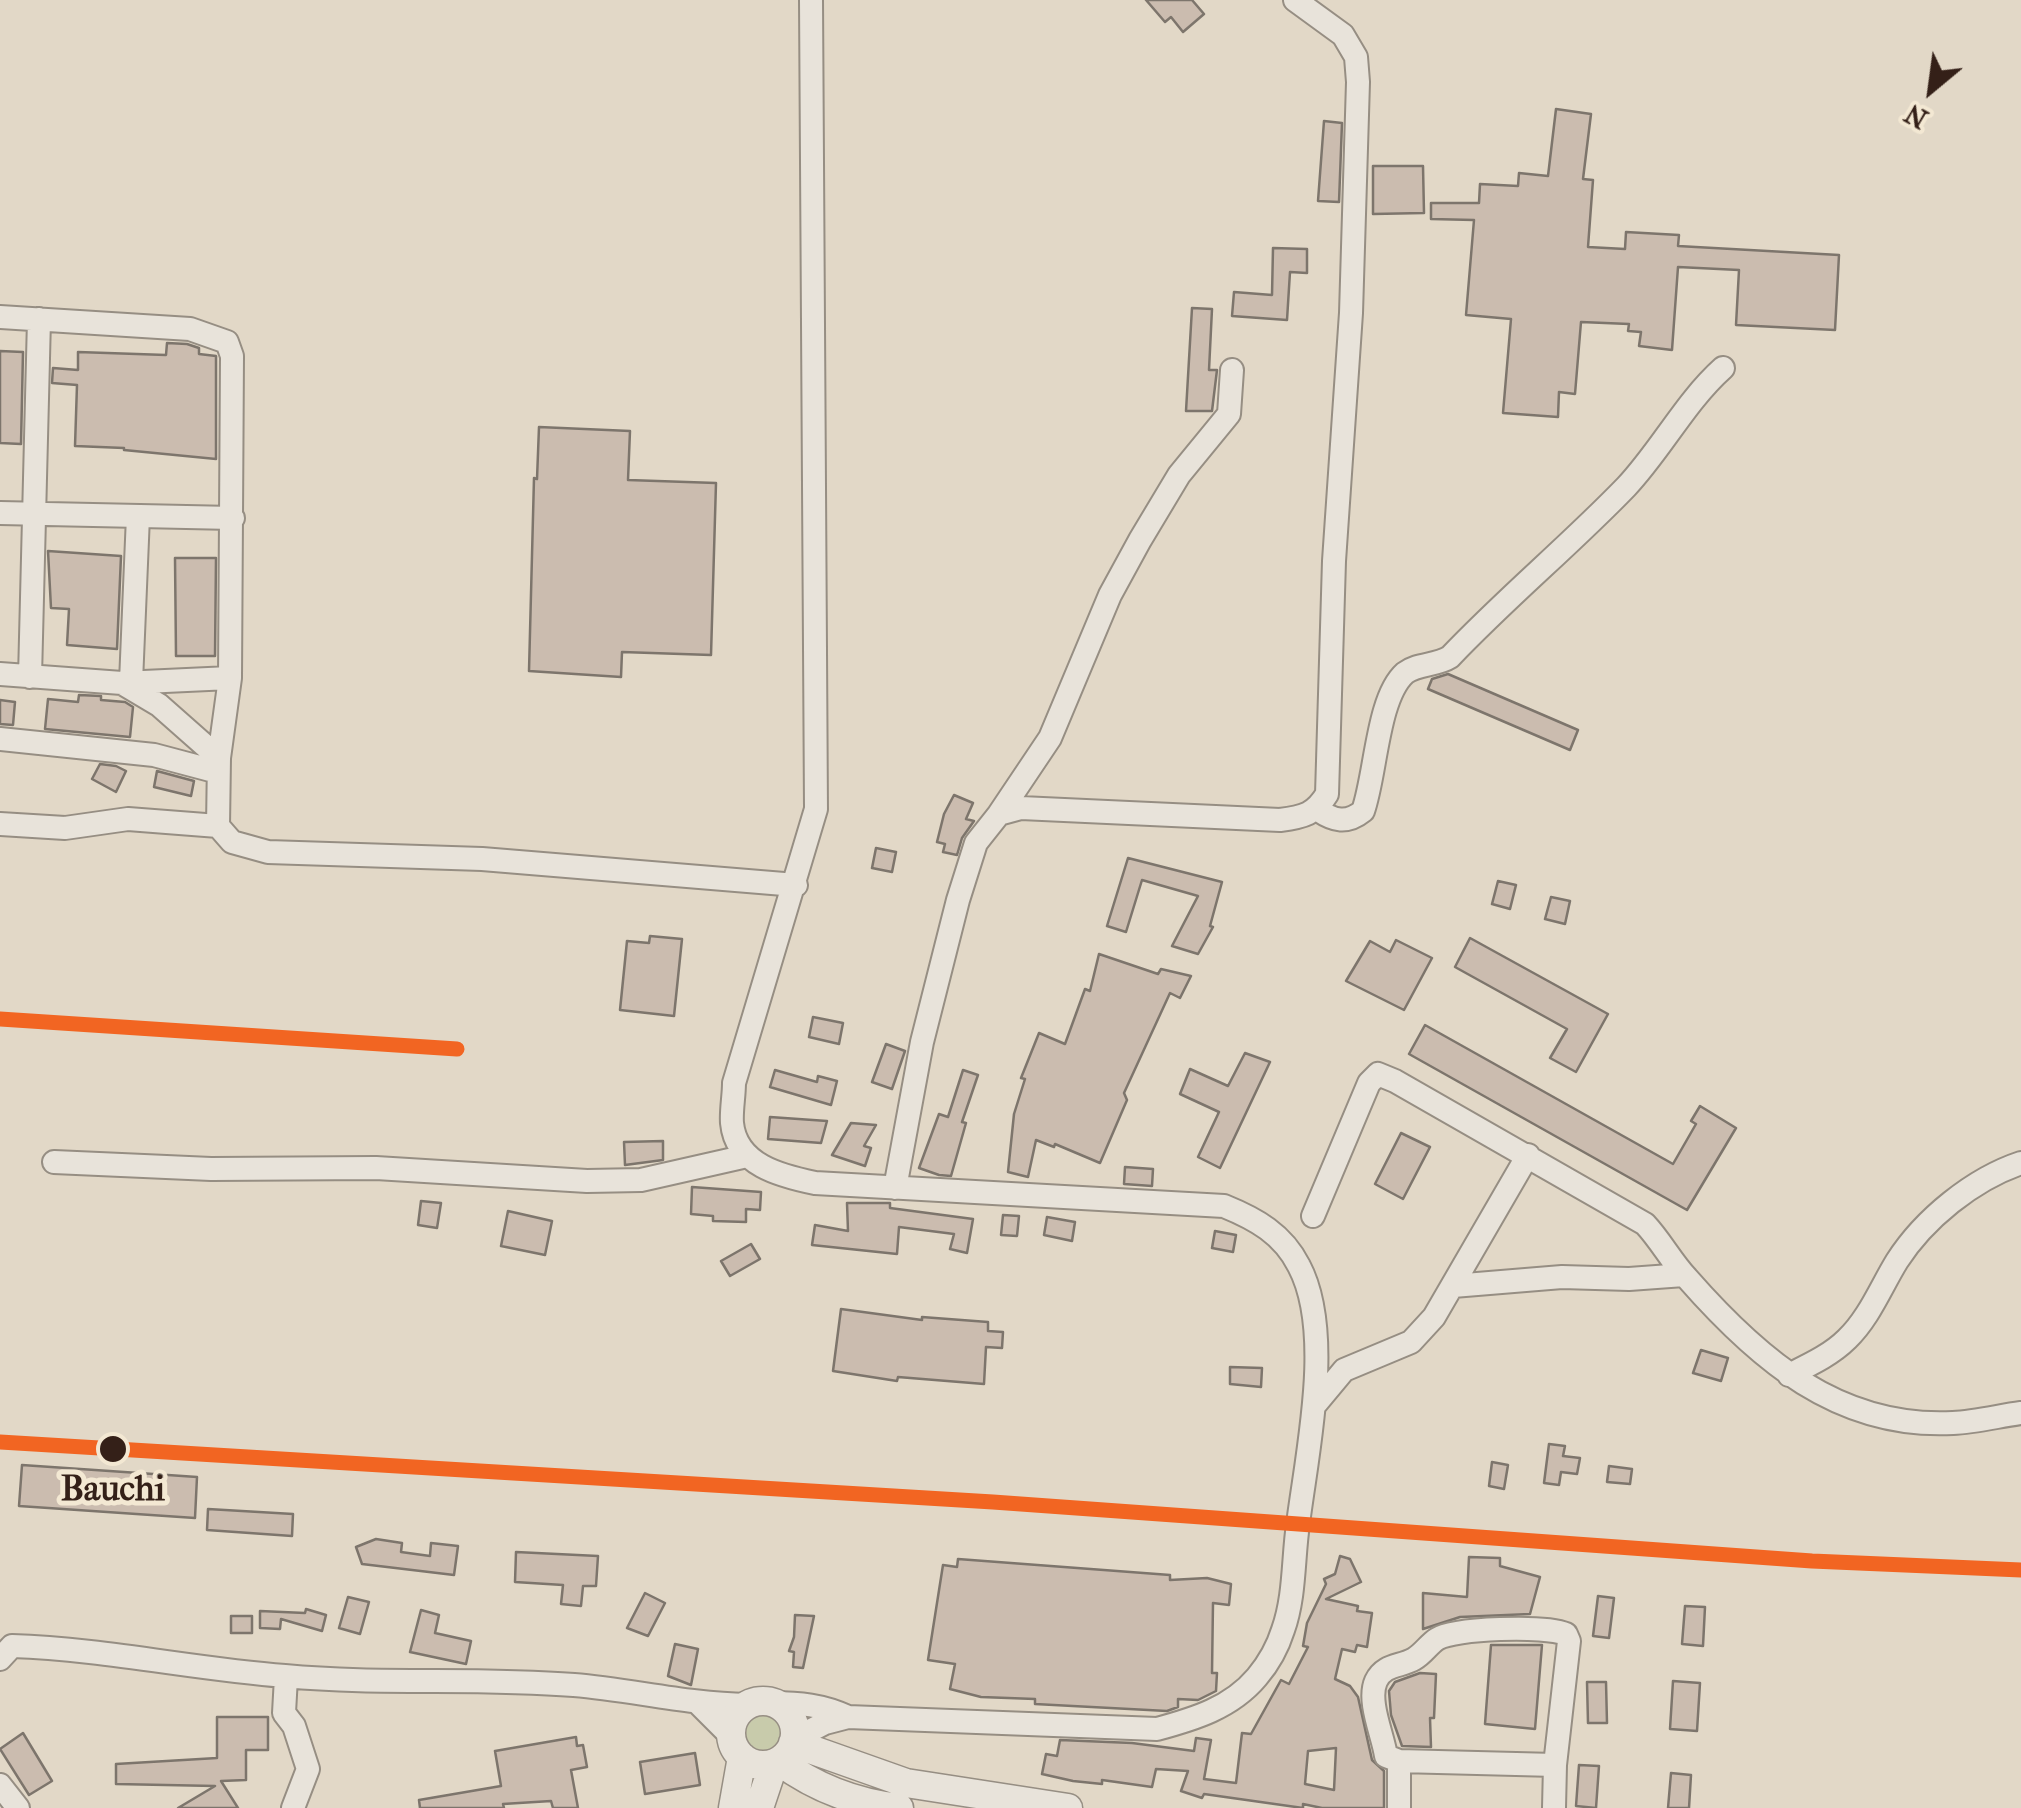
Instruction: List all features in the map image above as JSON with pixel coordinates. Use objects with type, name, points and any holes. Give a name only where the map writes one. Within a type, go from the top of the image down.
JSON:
[{"type":"street","points":[[699,1704],[737,1747],[758,1764],[826,1723],[848,1717],[1157,1729],[1199,1718],[1231,1701],[1257,1678],[1284,1627],[1314,1406],[1314,1312],[1305,1282],[1280,1238],[1255,1218],[1224,1206],[815,1183],[774,1175],[748,1156],[732,1126],[734,1084],[816,809],[811,0]]},
{"type":"street","points":[[999,814],[1021,808],[1280,820],[1302,818],[1318,810],[1328,794],[1334,561],[1351,313],[1358,82],[1356,56],[1343,35],[1295,0]]},
{"type":"street","points":[[0,316],[190,328],[227,342],[232,356],[233,518],[230,678],[218,765],[218,826],[232,842],[268,852],[482,859],[796,885]]},
{"type":"street","points":[[30,676],[40,319]]},
{"type":"street","points":[[1318,810],[1342,820],[1354,819],[1363,811],[1386,710],[1404,674],[1416,667],[1438,665],[1450,657],[1537,576],[1628,485],[1722,368]]},
{"type":"street","points":[[895,1188],[922,1042],[976,844],[1050,738],[1110,595],[1140,540],[1179,475],[1228,414],[1232,370]]},
{"type":"street","points":[[0,513],[233,518]]},
{"type":"street","points":[[127,682],[138,516]]},
{"type":"street","points":[[0,674],[127,682],[230,678]]},
{"type":"street","points":[[127,682],[160,706],[218,765]]},
{"type":"street","points":[[0,739],[154,754],[218,765]]},
{"type":"street","points":[[0,824],[64,828],[128,819],[218,826]]},
{"type":"street","points":[[1313,1216],[1369,1083],[1378,1074],[1395,1080],[1644,1224],[1667,1248],[1684,1276],[1789,1376],[1836,1402],[1872,1417],[1953,1424],[2021,1412]]},
{"type":"street","points":[[1314,1406],[1344,1370],[1410,1342],[1434,1317],[1528,1155]]},
{"type":"street","points":[[54,1162],[211,1169],[376,1168],[586,1181],[642,1180],[748,1156]]},
{"type":"street","points":[[1789,1376],[1831,1352],[1857,1328],[1896,1262],[1928,1222],[2005,1168],[2021,1163]]},
{"type":"street","points":[[1452,1286],[1562,1277],[1684,1276]]},
{"type":"street","points":[[1554,1808],[1555,1765],[1570,1641],[1566,1634],[1540,1628],[1440,1636],[1412,1660],[1382,1672],[1375,1683],[1372,1696],[1386,1756],[1399,1761],[1555,1765]]},
{"type":"street","points":[[4,1650],[64,1649],[286,1676],[570,1684],[642,1692],[699,1704],[831,1709],[848,1717]]},
{"type":"street","points":[[286,1676],[284,1713],[294,1726],[308,1768],[293,1808]]},
{"type":"street","points":[[733,1808],[737,1747],[734,1718],[760,1704],[788,1713],[792,1721],[785,1751],[759,1808]]},
{"type":"street","points":[[785,1751],[804,1779],[833,1792],[900,1808]]},
{"type":"street","points":[[785,1751],[906,1783],[1068,1808]]},
{"type":"street","points":[[1399,1761],[1399,1808]]},
{"type":"street","points":[[0,1785],[18,1808]]},
{"type":"green space","points":[[762,1715],[776,1721],[782,1735],[776,1749],[762,1755],[748,1749],[742,1735],[748,1721]]},
{"type":"building","points":[[1146,0],[1192,0],[1204,14],[1183,32],[1171,17],[1165,22]]},
{"type":"building","points":[[1556,109],[1591,114],[1583,179],[1593,180],[1588,247],[1625,249],[1626,232],[1679,235],[1678,246],[1839,255],[1835,330],[1736,325],[1739,270],[1678,267],[1672,350],[1639,346],[1641,332],[1628,331],[1629,324],[1581,322],[1575,394],[1559,392],[1558,417],[1503,413],[1511,319],[1466,315],[1474,220],[1431,219],[1431,203],[1479,203],[1480,184],[1518,186],[1519,173],[1548,176]]},
{"type":"building","points":[[1324,121],[1342,123],[1339,202],[1318,201]]},
{"type":"building","points":[[1373,166],[1423,166],[1424,213],[1373,214]]},
{"type":"building","points":[[1273,248],[1307,249],[1307,273],[1290,272],[1287,320],[1232,316],[1234,292],[1272,295]]},
{"type":"building","points":[[1192,308],[1212,309],[1209,370],[1217,370],[1212,411],[1186,411]]},
{"type":"building","points":[[167,343],[187,344],[199,348],[199,354],[216,356],[216,459],[75,446],[77,385],[52,383],[53,368],[78,370],[78,352],[166,355]]},
{"type":"building","points":[[0,351],[23,352],[21,444],[0,443]]},
{"type":"building","points":[[539,427],[630,431],[628,480],[716,483],[711,655],[622,652],[621,677],[529,671]]},
{"type":"building","points":[[48,551],[121,556],[117,649],[67,645],[69,609],[51,608]]},
{"type":"building","points":[[175,558],[216,558],[215,656],[176,656]]},
{"type":"building","points":[[1448,674],[1578,730],[1570,750],[1428,689],[1432,679]]},
{"type":"building","points":[[79,695],[101,696],[101,700],[125,702],[133,707],[130,737],[45,729],[48,699],[78,702]]},
{"type":"building","points":[[0,700],[15,702],[13,725],[0,724]]},
{"type":"building","points":[[100,764],[126,771],[116,792],[92,779]]},
{"type":"building","points":[[157,771],[194,781],[191,796],[154,787]]},
{"type":"building","points":[[954,795],[973,803],[966,819],[974,821],[962,838],[957,855],[943,852],[945,844],[937,842]]},
{"type":"building","points":[[876,848],[896,852],[892,872],[872,868]]},
{"type":"building","points":[[1128,858],[1222,882],[1210,926],[1213,927],[1198,954],[1172,946],[1198,896],[1142,880],[1126,932],[1107,926]]},
{"type":"building","points":[[1498,881],[1516,885],[1510,909],[1492,904]]},
{"type":"building","points":[[1551,897],[1570,901],[1565,924],[1545,919]]},
{"type":"building","points":[[650,936],[682,939],[674,1016],[620,1010],[627,941],[649,943]]},
{"type":"building","points":[[1470,938],[1608,1014],[1576,1072],[1550,1058],[1567,1029],[1455,967]]},
{"type":"building","points":[[1396,940],[1432,958],[1404,1010],[1346,981],[1370,941],[1390,952]]},
{"type":"building","points":[[1099,954],[1158,974],[1161,969],[1191,976],[1180,998],[1170,993],[1124,1093],[1127,1100],[1100,1163],[1036,1140],[1028,1177],[1008,1172],[1014,1114],[1025,1079],[1021,1078],[1039,1033],[1065,1044],[1085,989],[1090,991]]},
{"type":"building","points":[[813,1017],[843,1023],[839,1044],[809,1037]]},
{"type":"building","points":[[1425,1025],[1673,1164],[1696,1124],[1691,1121],[1700,1106],[1736,1128],[1687,1210],[1409,1054]]},
{"type":"building","points":[[886,1044],[905,1051],[892,1089],[872,1082]]},
{"type":"building","points":[[1245,1053],[1270,1062],[1220,1168],[1198,1157],[1219,1112],[1180,1094],[1190,1069],[1228,1086]]},
{"type":"building","points":[[775,1070],[817,1082],[818,1076],[837,1081],[831,1105],[770,1087]]},
{"type":"building","points":[[963,1070],[978,1075],[962,1122],[966,1123],[951,1176],[939,1175],[919,1168],[939,1114],[948,1117]]},
{"type":"building","points":[[770,1117],[827,1121],[821,1143],[768,1139]]},
{"type":"building","points":[[851,1123],[876,1125],[864,1146],[871,1148],[865,1166],[832,1155]]},
{"type":"building","points":[[1401,1133],[1430,1147],[1403,1199],[1375,1184]]},
{"type":"building","points":[[663,1141],[663,1160],[625,1165],[624,1142]]},
{"type":"building","points":[[1125,1167],[1153,1169],[1152,1186],[1124,1184]]},
{"type":"building","points":[[692,1187],[761,1192],[760,1210],[746,1209],[746,1222],[713,1221],[713,1216],[691,1214]]},
{"type":"building","points":[[421,1201],[441,1203],[437,1228],[418,1225]]},
{"type":"building","points":[[847,1203],[890,1203],[890,1208],[973,1219],[967,1253],[950,1249],[954,1234],[899,1227],[897,1254],[812,1245],[815,1225],[848,1231]]},
{"type":"building","points":[[508,1211],[552,1221],[545,1255],[501,1246]]},
{"type":"building","points":[[1003,1215],[1019,1216],[1017,1236],[1001,1235]]},
{"type":"building","points":[[1047,1217],[1075,1222],[1072,1241],[1044,1235]]},
{"type":"building","points":[[1215,1231],[1236,1235],[1233,1252],[1212,1248]]},
{"type":"building","points":[[751,1244],[760,1259],[730,1276],[721,1261]]},
{"type":"building","points":[[841,1309],[922,1320],[988,1322],[988,1331],[1003,1332],[1002,1348],[986,1347],[984,1384],[898,1377],[897,1381],[833,1371]]},
{"type":"building","points":[[1701,1350],[1728,1358],[1721,1381],[1693,1373]]},
{"type":"building","points":[[1230,1367],[1262,1368],[1261,1387],[1230,1384]]},
{"type":"building","points":[[1549,1444],[1565,1446],[1563,1456],[1580,1458],[1577,1474],[1561,1472],[1559,1485],[1544,1483]]},
{"type":"building","points":[[1492,1462],[1508,1465],[1504,1489],[1489,1486]]},
{"type":"building","points":[[22,1465],[197,1477],[195,1518],[19,1506]]},
{"type":"building","points":[[1609,1466],[1632,1469],[1630,1484],[1607,1482]]},
{"type":"building","points":[[208,1509],[293,1514],[292,1536],[207,1530]]},
{"type":"building","points":[[376,1539],[402,1543],[401,1552],[430,1556],[431,1543],[458,1546],[454,1575],[362,1564],[356,1547]]},
{"type":"building","points":[[516,1552],[598,1556],[596,1586],[583,1586],[581,1606],[561,1604],[563,1585],[515,1582]]},
{"type":"building","points":[[1340,1556],[1350,1559],[1361,1582],[1326,1599],[1372,1613],[1367,1647],[1357,1645],[1355,1652],[1342,1649],[1335,1679],[1350,1686],[1358,1697],[1372,1760],[1384,1771],[1384,1808],[1322,1808],[1303,1804],[1303,1808],[1204,1794],[1202,1798],[1181,1791],[1188,1771],[1156,1769],[1152,1787],[1102,1780],[1102,1784],[1073,1781],[1042,1774],[1046,1754],[1057,1756],[1060,1740],[1194,1751],[1196,1738],[1211,1740],[1204,1779],[1236,1783],[1242,1733],[1251,1734],[1281,1680],[1289,1684],[1308,1647],[1303,1646],[1307,1623],[1326,1584],[1324,1579],[1335,1574]],"holes":[[[1336,1748],[1334,1790],[1305,1784],[1308,1751]]]},
{"type":"building","points":[[1469,1557],[1500,1558],[1500,1566],[1540,1577],[1530,1614],[1460,1617],[1423,1629],[1423,1593],[1467,1597]]},
{"type":"building","points":[[958,1559],[1170,1575],[1170,1580],[1207,1578],[1231,1584],[1229,1605],[1213,1603],[1212,1673],[1217,1673],[1216,1691],[1198,1700],[1178,1699],[1178,1707],[1167,1711],[1035,1704],[1035,1699],[981,1697],[950,1689],[955,1664],[928,1660],[943,1565],[957,1567]]},
{"type":"building","points":[[645,1593],[665,1603],[648,1636],[627,1628]]},
{"type":"building","points":[[1598,1596],[1614,1598],[1609,1638],[1593,1636]]},
{"type":"building","points":[[348,1597],[369,1602],[360,1634],[339,1628]]},
{"type":"building","points":[[1685,1606],[1705,1607],[1703,1646],[1682,1644]]},
{"type":"building","points":[[306,1609],[326,1615],[322,1631],[281,1619],[280,1629],[260,1628],[260,1611],[305,1613]]},
{"type":"building","points":[[421,1610],[439,1615],[435,1633],[471,1641],[466,1664],[410,1652]]},
{"type":"building","points":[[795,1615],[814,1616],[803,1668],[793,1667],[794,1652],[789,1651]]},
{"type":"building","points":[[231,1616],[252,1616],[252,1633],[231,1633]]},
{"type":"building","points":[[675,1644],[698,1649],[691,1685],[668,1676]]},
{"type":"building","points":[[1491,1645],[1542,1645],[1535,1729],[1485,1724]]},
{"type":"building","points":[[1420,1673],[1436,1674],[1431,1747],[1402,1746],[1391,1715],[1389,1691],[1395,1682]]},
{"type":"building","points":[[1673,1681],[1700,1683],[1697,1731],[1670,1729]]},
{"type":"building","points":[[1587,1682],[1606,1682],[1607,1723],[1588,1723]]},
{"type":"building","points":[[217,1717],[268,1717],[268,1750],[246,1750],[246,1780],[221,1781],[238,1808],[178,1808],[215,1786],[116,1784],[116,1764],[217,1758]]},
{"type":"building","points":[[23,1733],[52,1781],[29,1795],[0,1749]]},
{"type":"building","points":[[576,1737],[577,1746],[583,1745],[587,1767],[571,1770],[578,1808],[553,1808],[551,1801],[503,1804],[504,1808],[420,1808],[419,1800],[501,1786],[495,1751]]},
{"type":"building","points":[[695,1753],[700,1785],[645,1794],[640,1762]]},
{"type":"building","points":[[1579,1765],[1599,1766],[1596,1808],[1576,1806]]},
{"type":"building","points":[[1671,1773],[1691,1775],[1689,1808],[1668,1808]]},
{"type":"transit line","points":[[0,1019],[457,1049]]},
{"type":"transit line","points":[[0,1442],[993,1502],[1812,1561],[2021,1570]]},
{"type":"place","name":"Bauchi","points":[[113,1449]]}]
